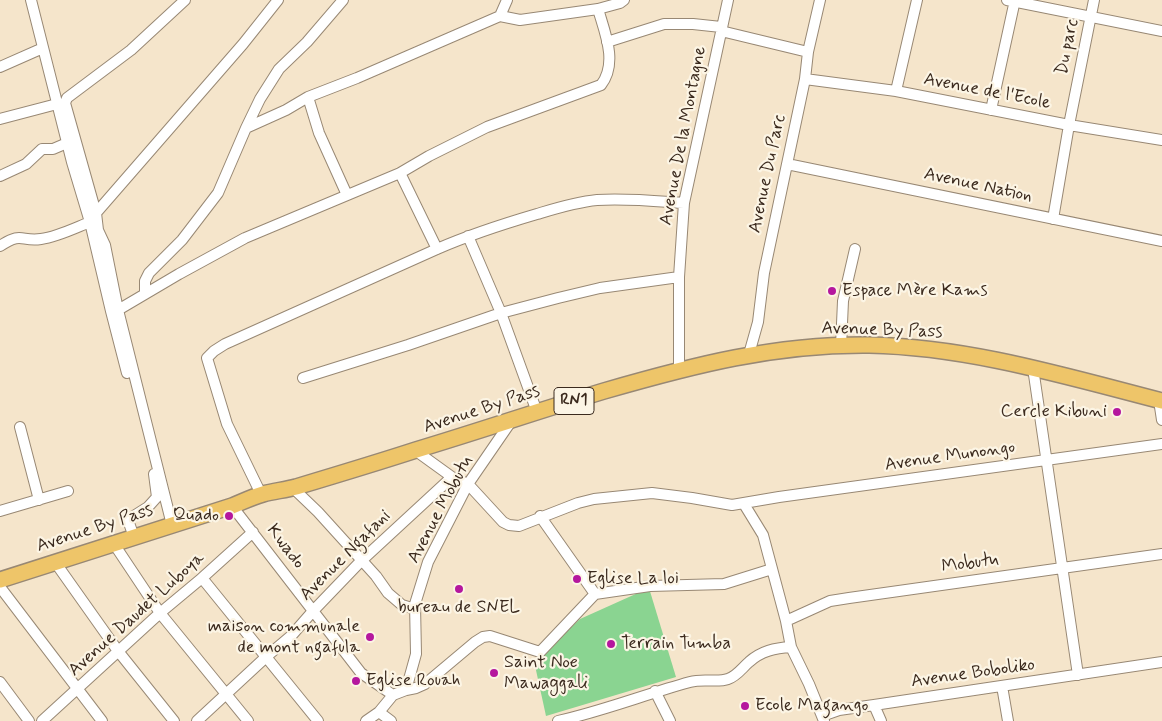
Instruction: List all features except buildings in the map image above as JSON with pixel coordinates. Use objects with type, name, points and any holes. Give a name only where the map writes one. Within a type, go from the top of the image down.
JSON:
[{"type":"highway","name":"Avenue By Pass","points":[[0,580],[232,506],[261,494],[293,488],[678,369],[749,354],[809,347],[841,346],[932,349],[963,353],[1032,368],[1161,400]]},
{"type":"street","points":[[31,0],[67,143],[93,218],[105,245],[118,310],[172,525]]},
{"type":"street","points":[[134,537],[129,519],[148,507],[157,497],[154,476],[110,311],[93,218],[65,100],[132,50],[185,0]]},
{"type":"street","points":[[0,246],[10,239],[19,236],[32,240],[44,239],[93,218],[278,0]]},
{"type":"street","points":[[145,294],[145,281],[149,273],[182,240],[218,193],[260,99],[279,69],[307,42],[343,0]]},
{"type":"street","points":[[500,16],[507,0]]},
{"type":"street","points":[[246,128],[286,110],[308,97],[357,78],[500,16],[520,20],[598,8],[620,3],[624,0]]},
{"type":"street","name":"Avenue De la Montagne","points":[[678,369],[679,278],[684,202],[728,0]]},
{"type":"street","name":"Avenue Du Parc","points":[[749,354],[758,322],[764,273],[820,0]]},
{"type":"street","points":[[896,91],[916,0]]},
{"type":"street","points":[[991,110],[1012,0],[1162,31]]},
{"type":"street","name":"Du parc","points":[[1053,219],[1069,125],[1094,0]]},
{"type":"street","points":[[118,310],[245,238],[400,173],[487,127],[601,85],[608,77],[610,67],[607,42],[598,8]]},
{"type":"street","points":[[607,42],[664,24],[693,24],[721,29],[808,52]]},
{"type":"street","points":[[0,67],[43,48]]},
{"type":"street","name":"Avenue de l'Ecole","points":[[805,79],[896,91],[1069,125],[1162,140]]},
{"type":"street","points":[[308,97],[319,133],[347,195]]},
{"type":"street","points":[[0,118],[57,104]]},
{"type":"street","points":[[0,176],[26,164],[42,149],[54,149],[67,143]]},
{"type":"street","name":"Avenue Nation","points":[[787,164],[1162,241]]},
{"type":"street","points":[[400,173],[437,249]]},
{"type":"street","points":[[261,494],[227,424],[207,358],[214,351],[225,344],[468,236],[564,206],[595,200],[684,202]]},
{"type":"street","points":[[468,236],[501,313],[537,412]]},
{"type":"street","points":[[841,346],[843,301],[855,249]]},
{"type":"street","points":[[303,378],[408,346],[501,313],[600,288],[679,278]]},
{"type":"street","points":[[1032,368],[1078,675]]},
{"type":"street","points":[[1161,400],[1162,420]]},
{"type":"street","name":"Avenue Mobutu","points":[[406,690],[416,654],[415,604],[428,562],[468,484],[513,419]]},
{"type":"street","points":[[20,427],[39,500]]},
{"type":"street","name":"Avenue Munongo","points":[[468,484],[499,518],[509,525],[519,526],[540,516],[594,499],[652,493],[732,505],[744,504],[779,497],[1162,444]]},
{"type":"street","points":[[416,451],[452,477],[468,484]]},
{"type":"street","name":"Avenue Ngafani","points":[[197,721],[292,635],[361,561],[452,477]]},
{"type":"street","points":[[293,488],[318,512],[376,576],[388,593],[402,605],[415,609]]},
{"type":"street","points":[[0,511],[68,491]]},
{"type":"street","points":[[744,504],[763,536],[791,646],[823,719]]},
{"type":"street","name":"Kwado","points":[[232,506],[361,673],[392,695]]},
{"type":"street","points":[[540,516],[595,594]]},
{"type":"street","name":"Avenue Daudet Luboya","points":[[42,721],[160,613],[253,532]]},
{"type":"street","points":[[114,544],[160,613],[248,721]]},
{"type":"street","name":"Mobutu","points":[[786,621],[830,601],[1162,554]]},
{"type":"street","points":[[55,562],[118,651],[174,721]]},
{"type":"street","points":[[366,721],[380,712],[392,695],[425,684],[483,637],[490,636],[540,652],[595,594],[650,586],[724,584],[772,569]]},
{"type":"street","points":[[202,578],[318,721]]},
{"type":"street","points":[[0,587],[102,721]]},
{"type":"street","points":[[558,721],[584,715],[655,691],[701,679],[720,681],[728,679],[758,655],[791,646]]},
{"type":"street","name":"Avenue Boboliko","points":[[823,719],[839,710],[1162,662]]},
{"type":"street","points":[[0,682],[29,721]]},
{"type":"street","points":[[1002,686],[1008,721]]},
{"type":"street","points":[[655,691],[670,721]]},
{"type":"street","points":[[874,705],[880,721]]},
{"type":"street","points":[[380,712],[391,721]]},
{"type":"green space","points":[[649,588],[676,677],[546,716],[534,661],[580,619]]},
{"type":"place","name":"Espace Mère Kams","points":[[832,291]]},
{"type":"place","name":"Cercle Kibuni","points":[[1117,412]]},
{"type":"place","name":"Quado","points":[[229,516]]},
{"type":"place","name":"Eglise La loi","points":[[577,579]]},
{"type":"place","name":"bureau de SNEL","points":[[459,589]]},
{"type":"place","name":"maison communale de mont ngafula","points":[[370,637]]},
{"type":"place","name":"Terrain Tumba","points":[[611,644]]},
{"type":"place","name":"Saint Noe Mawaggali","points":[[494,673]]},
{"type":"place","name":"Eglise Rouah","points":[[356,681]]},
{"type":"place","name":"Ecole Magango","points":[[745,706]]}]
